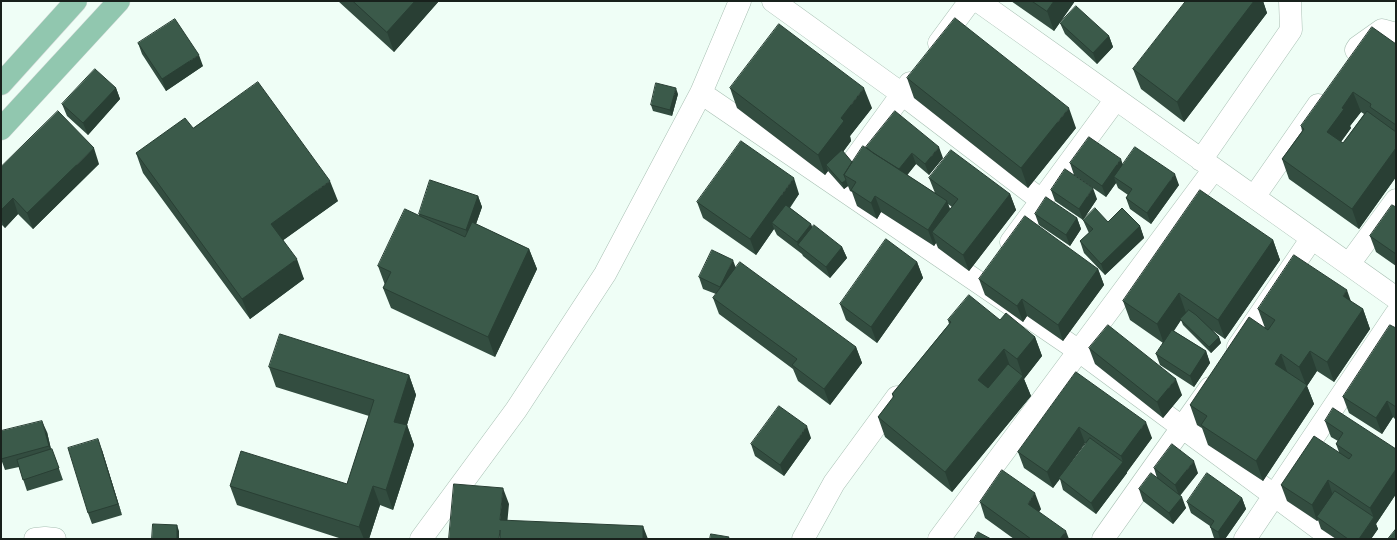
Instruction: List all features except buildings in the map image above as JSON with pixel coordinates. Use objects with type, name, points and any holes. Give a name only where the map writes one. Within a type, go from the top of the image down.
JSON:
[{"type":"main road","points":[[1,84],[76,1]]},
{"type":"main road","points":[[1,129],[119,1]]},
{"type":"street","points":[[421,539],[516,410],[605,274],[701,93],[740,1]]},
{"type":"street","points":[[773,1],[902,94],[1041,200]]},
{"type":"street","points":[[836,185],[970,1]]},
{"type":"street","points":[[978,1],[1396,298]]},
{"type":"street","points":[[939,539],[1078,351],[1208,164],[1291,30],[1290,1]]},
{"type":"street","points":[[1344,67],[1358,47],[1382,30],[1396,34]]},
{"type":"street","points":[[1254,197],[1331,86]]},
{"type":"street","points":[[701,93],[836,185],[985,277],[1078,351],[1333,539]]},
{"type":"street","points":[[985,277],[1116,99]]},
{"type":"street","points":[[1349,264],[1396,200]]},
{"type":"street","points":[[1103,539],[1183,428],[1312,238]]},
{"type":"street","points":[[1245,539],[1396,314]]},
{"type":"street","points":[[803,539],[834,483],[910,380]]},
{"type":"street","points":[[971,496],[988,511]]},
{"type":"street","points":[[35,539],[55,539]]}]
